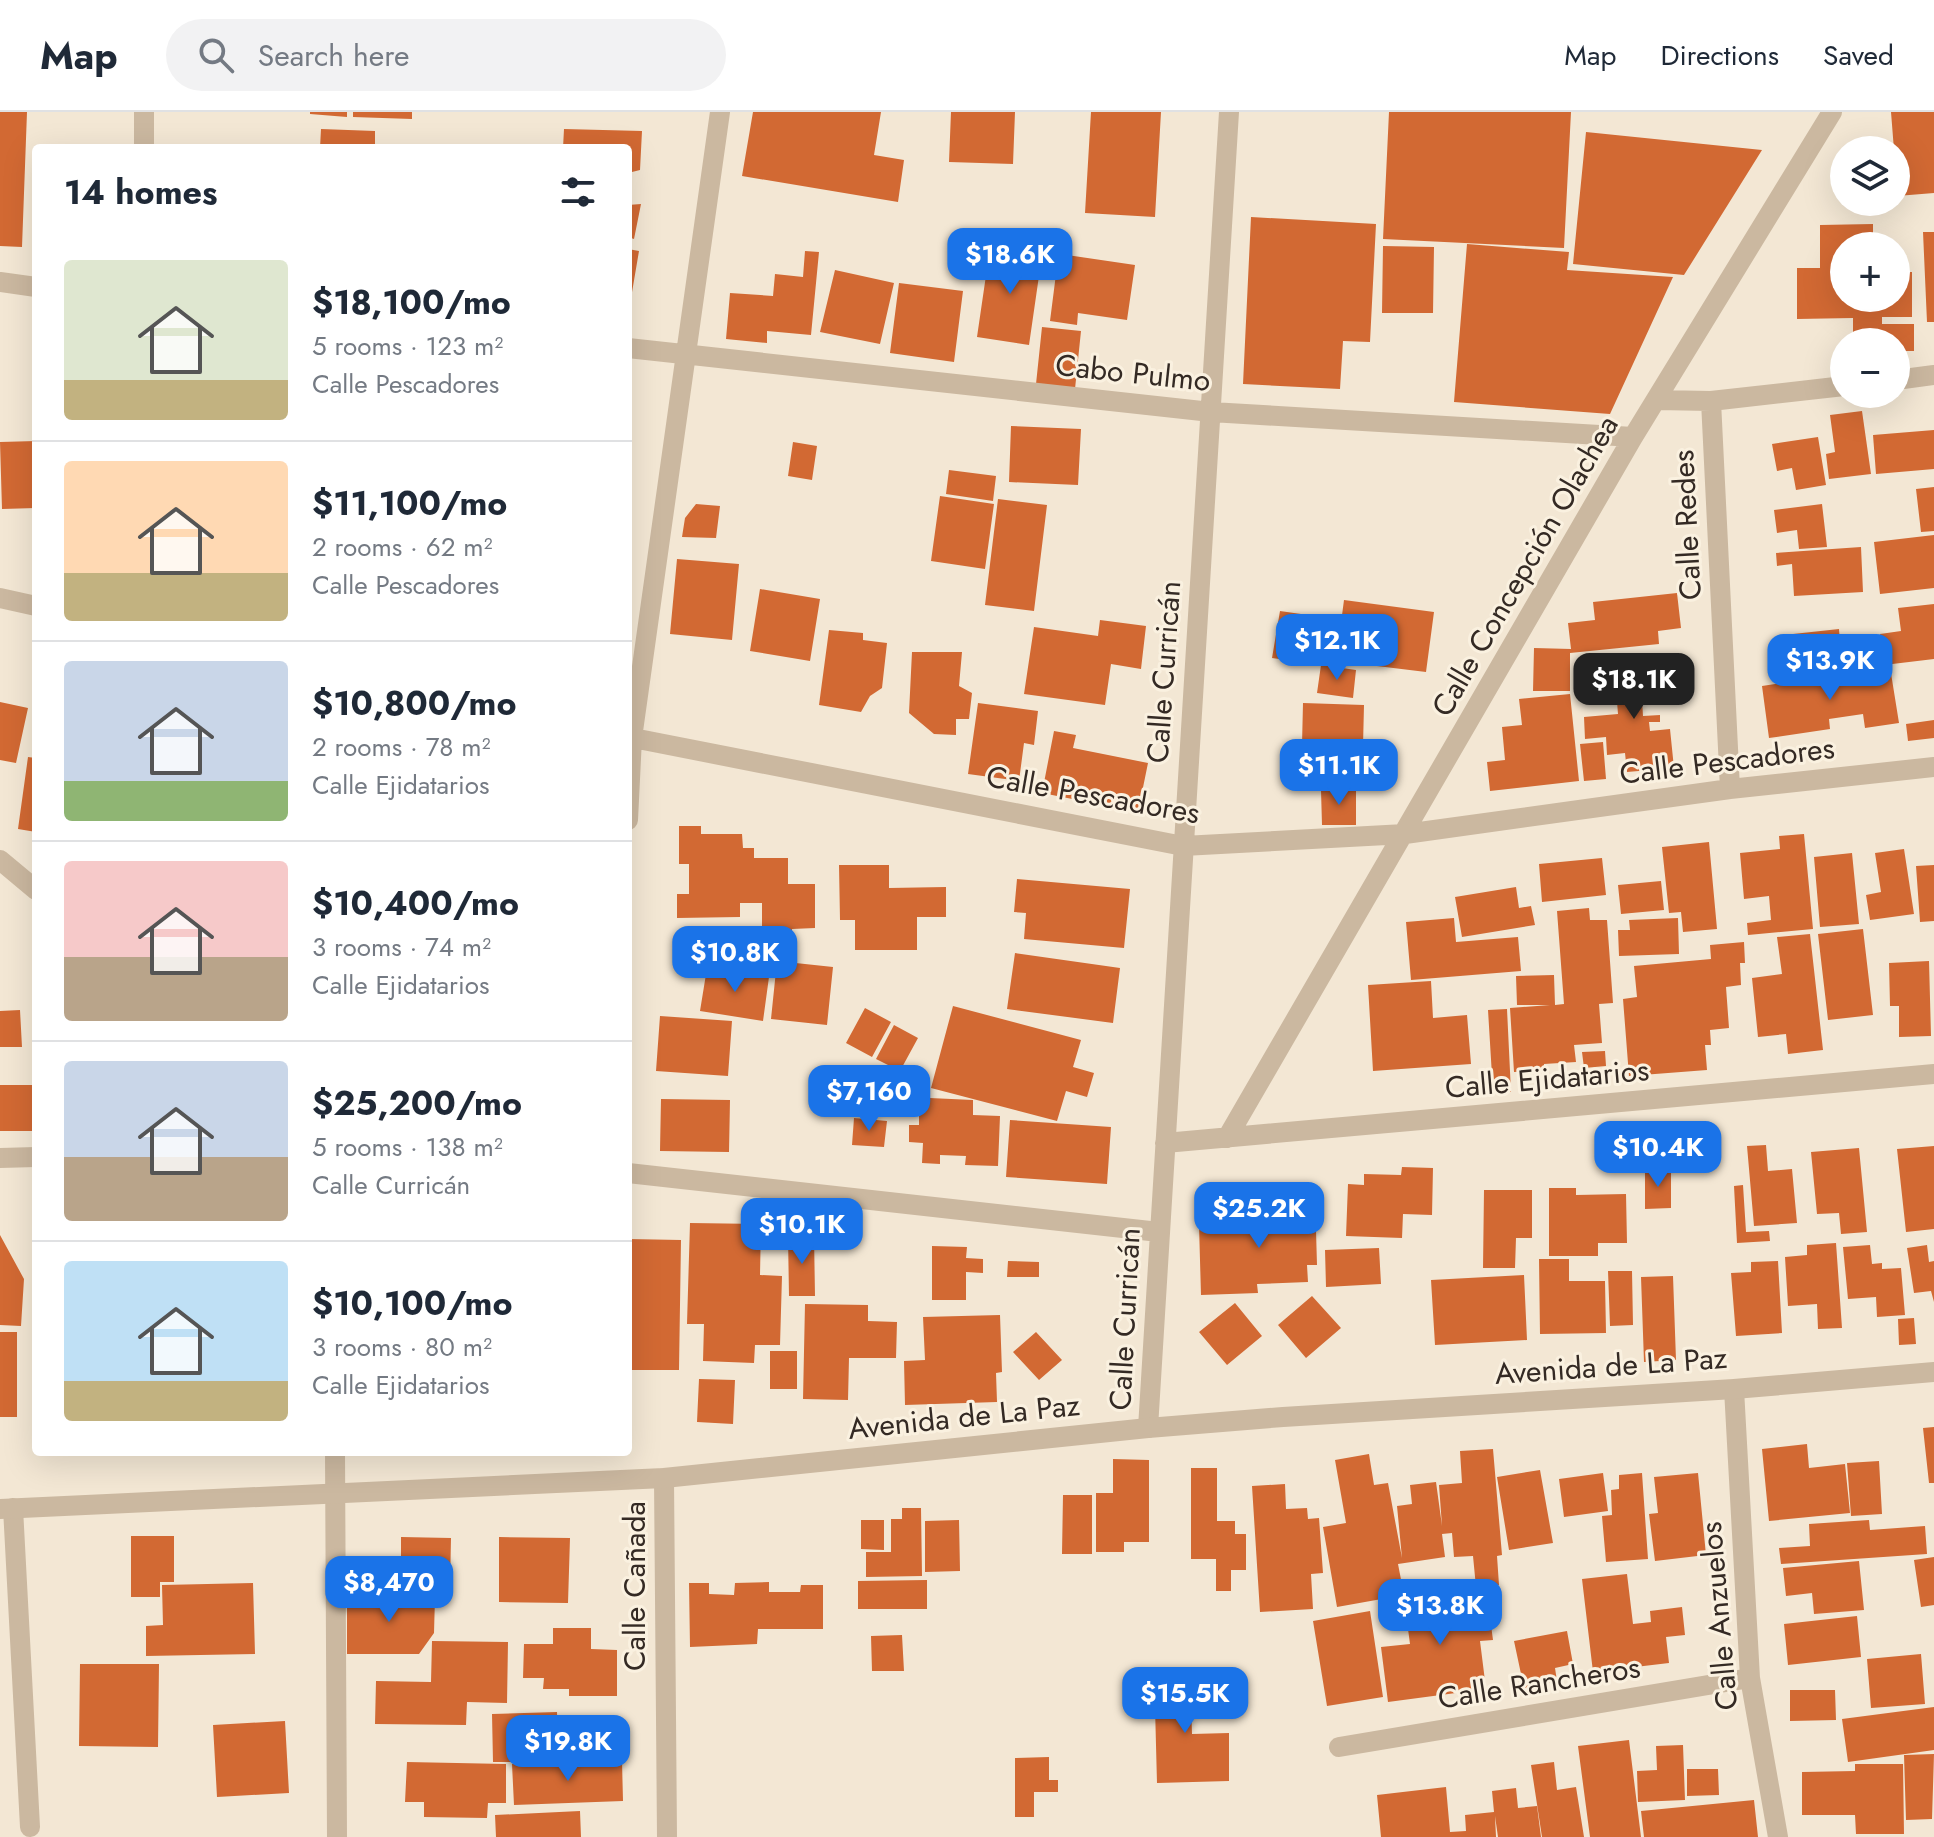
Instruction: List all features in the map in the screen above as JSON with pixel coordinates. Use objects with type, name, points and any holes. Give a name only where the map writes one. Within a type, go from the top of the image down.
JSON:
[{"type":"street","points":[[144,112],[144,144]]},
{"type":"street","points":[[632,723],[720,112]]},
{"type":"street","name":"Calle Curricán","points":[[1148,1428],[1229,112]]},
{"type":"street","name":"Calle Concepción Olachea","points":[[1227,1138],[1633,437],[1832,112]]},
{"type":"street","points":[[0,282],[32,286]]},
{"type":"street","name":"Cabo Pulmo","points":[[632,348],[1211,412],[1633,437]]},
{"type":"street","points":[[1910,378],[1934,375]]},
{"type":"street","points":[[1657,400],[1711,401],[1830,388]]},
{"type":"street","name":"Calle Redes","points":[[1711,401],[1730,789]]},
{"type":"street","points":[[0,598],[32,605]]},
{"type":"street","name":"Calle Pescadores","points":[[632,737],[1183,846],[1405,834],[1730,789],[1934,767]]},
{"type":"street","points":[[0,860],[32,887]]},
{"type":"street","name":"Calle Ejidatarios","points":[[1165,1143],[1934,1074]]},
{"type":"street","points":[[0,1158],[32,1157]]},
{"type":"street","points":[[632,1173],[1159,1232]]},
{"type":"street","name":"Avenida de La Paz","points":[[6,1508],[664,1478],[1148,1428],[1734,1389],[1934,1372]]},
{"type":"street","name":"Calle Anzuelos","points":[[1734,1389],[1750,1678],[1778,1837]]},
{"type":"street","points":[[335,1456],[337,1837]]},
{"type":"street","name":"Calle Cañada","points":[[664,1478],[667,1837]]},
{"type":"street","points":[[6,1508],[30,1827]]},
{"type":"street","name":"Calle Rancheros","points":[[1339,1747],[1750,1678]]},
{"type":"building","points":[[0,112],[27,112],[22,247],[0,246]]},
{"type":"building","points":[[347,112],[347,117],[310,114]]},
{"type":"building","points":[[353,112],[412,112],[412,119],[353,117]]},
{"type":"building","points":[[753,112],[881,112],[874,155],[904,160],[898,202],[742,176]]},
{"type":"building","points":[[951,112],[1015,112],[1013,164],[949,162]]},
{"type":"building","points":[[1091,112],[1161,112],[1155,217],[1085,213]]},
{"type":"building","points":[[1389,112],[1571,112],[1564,248],[1383,239]]},
{"type":"building","points":[[1891,112],[1934,112],[1934,193],[1910,195],[1910,136],[1893,136]]},
{"type":"building","points":[[321,129],[375,131],[375,144],[320,144]]},
{"type":"building","points":[[564,129],[642,131],[640,170],[632,172],[632,144],[563,144]]},
{"type":"building","points":[[1586,132],[1762,150],[1684,275],[1573,264]]},
{"type":"building","points":[[641,204],[634,239],[632,238],[632,205]]},
{"type":"building","points":[[1251,217],[1376,224],[1370,342],[1343,341],[1340,389],[1243,384]]},
{"type":"building","points":[[1873,224],[1873,232],[1830,232],[1830,312],[1910,312],[1912,272],[1912,317],[1882,317],[1882,324],[1914,324],[1914,351],[1910,351],[1910,328],[1853,328],[1853,318],[1797,319],[1797,268],[1820,268],[1820,225]]},
{"type":"building","points":[[1923,232],[1934,232],[1934,322],[1927,322]]},
{"type":"building","points":[[1467,244],[1569,252],[1567,270],[1673,277],[1610,414],[1454,402]]},
{"type":"building","points":[[1383,246],[1434,247],[1433,313],[1382,313]]},
{"type":"building","points":[[990,248],[1042,255],[1029,345],[977,337]]},
{"type":"building","points":[[632,250],[639,251],[632,292]]},
{"type":"building","points":[[805,251],[819,252],[811,335],[767,331],[767,343],[726,339],[730,293],[773,296],[775,274],[803,277]]},
{"type":"building","points":[[1067,255],[1135,265],[1127,320],[1078,313],[1077,325],[1050,321],[1056,274],[1064,275]]},
{"type":"building","points":[[835,270],[894,283],[880,344],[820,332]]},
{"type":"building","points":[[899,283],[963,291],[954,362],[890,353]]},
{"type":"building","points":[[1042,327],[1081,331],[1075,389],[1036,384]]},
{"type":"building","points":[[1862,411],[1871,474],[1829,479],[1826,454],[1835,452],[1830,415]]},
{"type":"building","points":[[1011,426],[1081,429],[1078,485],[1009,482]]},
{"type":"building","points":[[1934,430],[1934,469],[1876,474],[1873,435]]},
{"type":"building","points":[[1818,437],[1826,485],[1796,490],[1792,468],[1777,471],[1772,444]]},
{"type":"building","points":[[32,441],[32,508],[2,509],[0,442]]},
{"type":"building","points":[[793,442],[817,446],[812,480],[788,476]]},
{"type":"building","points":[[949,470],[996,476],[993,501],[946,494]]},
{"type":"building","points":[[1934,487],[1934,531],[1921,532],[1916,489]]},
{"type":"building","points":[[940,496],[994,504],[985,569],[931,561]]},
{"type":"building","points":[[998,499],[1047,505],[1034,611],[985,605]]},
{"type":"building","points":[[696,504],[720,506],[716,538],[682,537],[685,518]]},
{"type":"building","points":[[1822,504],[1827,547],[1799,549],[1797,530],[1777,533],[1774,510]]},
{"type":"building","points":[[1934,535],[1934,588],[1880,594],[1874,542]]},
{"type":"building","points":[[1861,547],[1863,592],[1794,596],[1792,564],[1777,566],[1776,553]]},
{"type":"building","points":[[677,559],[739,564],[732,640],[670,634]]},
{"type":"building","points":[[760,589],[820,599],[810,661],[750,651]]},
{"type":"building","points":[[1677,593],[1681,628],[1658,631],[1659,644],[1570,653],[1570,691],[1533,691],[1534,648],[1571,649],[1568,623],[1595,620],[1593,602]]},
{"type":"building","points":[[1344,600],[1434,612],[1426,672],[1336,661]]},
{"type":"building","points":[[1934,604],[1934,659],[1884,665],[1880,634],[1901,631],[1898,608]]},
{"type":"building","points":[[1280,611],[1322,617],[1315,664],[1272,658]]},
{"type":"building","points":[[1100,620],[1146,626],[1141,669],[1111,664],[1105,705],[1024,694],[1034,627],[1098,636]]},
{"type":"building","points":[[1839,629],[1840,642],[1865,639],[1869,668],[1792,676],[1790,657],[1796,657],[1793,634]]},
{"type":"building","points":[[829,630],[863,633],[863,640],[887,643],[882,688],[870,696],[861,712],[819,705]]},
{"type":"building","points":[[912,652],[962,652],[959,686],[972,693],[969,719],[956,719],[956,735],[934,734],[909,713]]},
{"type":"building","points":[[1687,660],[1690,698],[1666,700],[1663,662]]},
{"type":"building","points":[[1657,661],[1659,699],[1642,700],[1643,716],[1660,715],[1660,722],[1649,722],[1650,731],[1670,729],[1674,768],[1627,772],[1625,753],[1607,755],[1606,737],[1585,739],[1584,717],[1618,714],[1614,664]]},
{"type":"building","points":[[1321,665],[1356,670],[1353,698],[1317,693]]},
{"type":"building","points":[[1890,667],[1899,723],[1865,728],[1863,714],[1829,719],[1830,729],[1769,738],[1762,686]]},
{"type":"building","points":[[1570,694],[1579,781],[1490,791],[1487,762],[1505,760],[1502,727],[1522,725],[1519,699]]},
{"type":"building","points":[[0,702],[28,708],[16,763],[0,760]]},
{"type":"building","points":[[978,703],[1038,711],[1034,745],[1024,743],[1019,781],[968,774]]},
{"type":"building","points":[[1303,703],[1364,705],[1363,746],[1302,745]]},
{"type":"building","points":[[1934,720],[1934,738],[1908,741],[1906,724]]},
{"type":"building","points":[[1054,731],[1076,735],[1073,748],[1148,763],[1138,812],[1042,793]]},
{"type":"building","points":[[1603,742],[1606,779],[1584,781],[1580,744]]},
{"type":"building","points":[[1309,751],[1357,753],[1356,784],[1308,781]]},
{"type":"building","points":[[28,757],[32,758],[32,831],[18,829]]},
{"type":"building","points":[[1321,790],[1356,790],[1356,825],[1322,825]]},
{"type":"building","points":[[679,826],[701,826],[701,834],[742,834],[743,848],[754,848],[754,858],[788,858],[788,884],[815,884],[815,928],[792,929],[792,943],[762,944],[762,903],[740,903],[740,917],[677,918],[677,894],[689,894],[689,864],[679,864]]},
{"type":"building","points":[[1804,834],[1813,929],[1748,935],[1747,923],[1771,920],[1769,896],[1744,899],[1740,853],[1780,849],[1779,836]]},
{"type":"building","points":[[1709,842],[1717,929],[1683,932],[1681,912],[1669,913],[1662,847]]},
{"type":"building","points":[[1904,849],[1914,914],[1870,920],[1866,895],[1881,892],[1875,853]]},
{"type":"building","points":[[1852,853],[1859,924],[1820,927],[1814,857]]},
{"type":"building","points":[[1602,858],[1606,895],[1542,902],[1539,864]]},
{"type":"building","points":[[839,865],[889,865],[889,888],[946,887],[946,917],[917,917],[917,950],[855,950],[855,920],[840,920]]},
{"type":"building","points":[[1934,865],[1934,921],[1920,922],[1916,866]]},
{"type":"building","points":[[1017,879],[1130,889],[1124,948],[1024,939],[1026,913],[1014,912]]},
{"type":"building","points":[[1661,881],[1664,910],[1621,914],[1618,885]]},
{"type":"building","points":[[1516,887],[1519,908],[1531,906],[1535,925],[1462,937],[1455,897]]},
{"type":"building","points":[[1589,908],[1590,920],[1607,920],[1613,1003],[1599,1004],[1602,1043],[1574,1045],[1576,1062],[1544,1064],[1544,1070],[1514,1072],[1510,1008],[1550,1005],[1517,1005],[1516,976],[1554,975],[1555,1005],[1564,1004],[1557,911]]},
{"type":"building","points":[[1454,918],[1456,942],[1518,937],[1521,971],[1411,980],[1406,922]]},
{"type":"building","points":[[1678,918],[1679,954],[1619,956],[1618,930],[1630,930],[1629,920]]},
{"type":"building","points":[[1863,929],[1873,1015],[1828,1020],[1818,934]]},
{"type":"building","points":[[1810,934],[1823,1050],[1788,1054],[1786,1034],[1758,1037],[1752,978],[1782,974],[1777,937]]},
{"type":"building","points":[[1744,942],[1745,963],[1740,963],[1741,985],[1726,987],[1729,1028],[1710,1030],[1711,1045],[1705,1045],[1707,1070],[1629,1076],[1623,999],[1637,997],[1634,966],[1711,959],[1710,945]]},
{"type":"building","points":[[1015,953],[1120,968],[1113,1023],[1007,1009]]},
{"type":"building","points":[[777,961],[833,967],[827,1025],[771,1019]]},
{"type":"building","points":[[1929,961],[1931,1036],[1899,1037],[1899,1006],[1890,1006],[1889,963]]},
{"type":"building","points":[[707,968],[769,977],[763,1021],[700,1011]]},
{"type":"building","points":[[1431,981],[1433,1018],[1467,1015],[1471,1064],[1373,1071],[1368,985]]},
{"type":"building","points":[[953,1006],[1081,1040],[1073,1067],[1094,1073],[1087,1097],[1066,1091],[1057,1121],[931,1088]]},
{"type":"building","points":[[865,1008],[891,1022],[872,1057],[846,1043]]},
{"type":"building","points":[[1507,1009],[1511,1092],[1493,1092],[1488,1010]]},
{"type":"building","points":[[20,1010],[22,1047],[0,1047],[0,1011]]},
{"type":"building","points":[[660,1016],[732,1021],[728,1076],[656,1071]]},
{"type":"building","points":[[894,1025],[918,1038],[900,1071],[876,1059]]},
{"type":"building","points":[[1605,1051],[1606,1066],[1584,1068],[1582,1052]]},
{"type":"building","points":[[0,1085],[32,1085],[32,1131],[0,1131]]},
{"type":"building","points":[[908,1097],[973,1100],[973,1115],[1000,1116],[998,1166],[965,1165],[966,1156],[940,1155],[940,1164],[922,1163],[923,1143],[909,1142],[909,1125],[919,1125],[919,1111],[908,1110]]},
{"type":"building","points":[[661,1099],[730,1100],[729,1152],[660,1151]]},
{"type":"building","points":[[854,1118],[887,1121],[884,1147],[852,1145]]},
{"type":"building","points":[[1010,1120],[1111,1127],[1107,1184],[1006,1177]]},
{"type":"building","points":[[1766,1145],[1768,1171],[1792,1169],[1797,1223],[1754,1226],[1747,1146]]},
{"type":"building","points":[[1934,1146],[1934,1229],[1906,1232],[1897,1149]]},
{"type":"building","points":[[1859,1148],[1867,1232],[1841,1234],[1839,1213],[1817,1214],[1811,1152]]},
{"type":"building","points":[[1402,1167],[1433,1168],[1432,1215],[1403,1214],[1402,1238],[1346,1236],[1348,1184],[1364,1185],[1364,1174],[1401,1175]]},
{"type":"building","points":[[1645,1169],[1671,1169],[1671,1208],[1645,1209]]},
{"type":"building","points":[[1743,1185],[1746,1232],[1769,1231],[1770,1241],[1737,1243],[1734,1186]]},
{"type":"building","points":[[1549,1188],[1576,1188],[1576,1195],[1626,1194],[1627,1243],[1598,1243],[1598,1256],[1549,1256]]},
{"type":"building","points":[[1484,1190],[1532,1190],[1532,1238],[1516,1238],[1515,1268],[1483,1268]]},
{"type":"building","points":[[1315,1196],[1317,1265],[1307,1265],[1308,1282],[1257,1284],[1258,1293],[1201,1295],[1199,1225],[1251,1223],[1250,1212],[1286,1211],[1285,1198]]},
{"type":"building","points":[[690,1223],[761,1224],[760,1275],[782,1276],[780,1345],[755,1345],[754,1363],[703,1361],[704,1324],[687,1324]]},
{"type":"building","points":[[0,1235],[24,1279],[21,1326],[0,1325]]},
{"type":"building","points":[[814,1235],[815,1296],[789,1296],[788,1236]]},
{"type":"building","points":[[632,1239],[681,1240],[679,1370],[632,1370]]},
{"type":"building","points":[[1836,1243],[1842,1328],[1818,1329],[1817,1304],[1788,1306],[1785,1257],[1807,1255],[1807,1245]]},
{"type":"building","points":[[1870,1245],[1872,1264],[1882,1263],[1882,1269],[1901,1268],[1905,1315],[1877,1317],[1876,1297],[1848,1299],[1843,1247]]},
{"type":"building","points":[[1927,1245],[1929,1262],[1934,1261],[1934,1302],[1931,1291],[1914,1293],[1907,1248]]},
{"type":"building","points":[[932,1246],[967,1247],[966,1258],[983,1259],[983,1273],[966,1272],[966,1300],[932,1300]]},
{"type":"building","points":[[1379,1248],[1381,1284],[1326,1287],[1325,1250]]},
{"type":"building","points":[[1539,1259],[1569,1259],[1569,1281],[1605,1281],[1606,1333],[1540,1334]]},
{"type":"building","points":[[1008,1261],[1039,1262],[1039,1277],[1007,1277]]},
{"type":"building","points":[[1778,1261],[1782,1333],[1736,1336],[1731,1273],[1751,1272],[1751,1262]]},
{"type":"building","points":[[1608,1271],[1632,1271],[1633,1325],[1610,1326]]},
{"type":"building","points":[[1524,1275],[1527,1340],[1435,1345],[1431,1280]]},
{"type":"building","points":[[1673,1276],[1676,1360],[1644,1362],[1641,1277]]},
{"type":"building","points":[[1312,1296],[1341,1328],[1306,1358],[1278,1325]]},
{"type":"building","points":[[1235,1303],[1262,1336],[1227,1365],[1199,1332]]},
{"type":"building","points":[[805,1304],[868,1305],[868,1321],[897,1322],[896,1358],[849,1358],[848,1400],[803,1399]]},
{"type":"building","points":[[1000,1315],[1002,1372],[996,1373],[997,1402],[905,1405],[904,1361],[925,1360],[923,1317]]},
{"type":"building","points":[[1914,1318],[1916,1344],[1899,1345],[1898,1319]]},
{"type":"building","points":[[0,1332],[17,1332],[17,1417],[0,1417]]},
{"type":"building","points":[[1036,1332],[1062,1360],[1039,1380],[1013,1352]]},
{"type":"building","points":[[770,1351],[797,1351],[797,1389],[770,1389]]},
{"type":"building","points":[[699,1379],[735,1380],[733,1424],[697,1422]]},
{"type":"building","points":[[1934,1427],[1934,1483],[1929,1483],[1923,1428]]},
{"type":"building","points":[[1807,1444],[1809,1468],[1845,1464],[1850,1513],[1769,1521],[1762,1449]]},
{"type":"building","points":[[1493,1449],[1502,1555],[1497,1556],[1499,1585],[1476,1587],[1473,1556],[1454,1557],[1452,1533],[1442,1534],[1445,1557],[1398,1564],[1404,1595],[1337,1607],[1323,1527],[1346,1523],[1335,1460],[1369,1454],[1374,1485],[1388,1483],[1402,1558],[1397,1506],[1412,1504],[1410,1485],[1436,1482],[1442,1526],[1439,1485],[1462,1483],[1460,1451]]},
{"type":"building","points":[[1113,1459],[1149,1460],[1149,1542],[1124,1542],[1124,1552],[1096,1552],[1096,1493],[1113,1493]]},
{"type":"building","points":[[1879,1461],[1882,1514],[1851,1516],[1847,1463]]},
{"type":"building","points":[[1191,1468],[1217,1468],[1217,1521],[1235,1521],[1235,1534],[1246,1534],[1246,1570],[1231,1570],[1231,1591],[1216,1591],[1216,1559],[1191,1559]]},
{"type":"building","points":[[1540,1470],[1553,1543],[1509,1550],[1497,1477]]},
{"type":"building","points":[[1603,1473],[1608,1511],[1564,1517],[1559,1479]]},
{"type":"building","points":[[1642,1473],[1648,1559],[1606,1562],[1602,1516],[1612,1515],[1611,1490],[1619,1489],[1619,1475]]},
{"type":"building","points":[[1698,1473],[1706,1555],[1655,1561],[1649,1514],[1658,1513],[1654,1477]]},
{"type":"building","points":[[1285,1484],[1286,1509],[1307,1508],[1308,1519],[1319,1518],[1323,1573],[1311,1574],[1313,1609],[1260,1612],[1252,1486]]},
{"type":"building","points":[[1063,1495],[1092,1495],[1092,1554],[1062,1554]]},
{"type":"building","points":[[902,1508],[921,1508],[922,1576],[866,1577],[866,1552],[891,1552],[891,1519],[902,1519]]},
{"type":"building","points":[[861,1520],[884,1520],[884,1550],[861,1549]]},
{"type":"building","points":[[959,1520],[960,1571],[925,1572],[925,1521]]},
{"type":"building","points":[[1869,1520],[1870,1530],[1925,1526],[1927,1554],[1781,1564],[1779,1548],[1810,1546],[1809,1524]]},
{"type":"building","points":[[131,1536],[174,1536],[174,1582],[160,1582],[160,1597],[131,1597]]},
{"type":"building","points":[[401,1537],[451,1538],[450,1587],[357,1585],[358,1558],[401,1559]]},
{"type":"building","points":[[499,1537],[570,1538],[568,1603],[499,1602]]},
{"type":"building","points":[[1934,1557],[1934,1605],[1921,1607],[1914,1560]]},
{"type":"building","points":[[1859,1561],[1864,1610],[1814,1614],[1812,1593],[1786,1596],[1783,1568]]},
{"type":"building","points":[[1627,1574],[1633,1624],[1651,1622],[1650,1611],[1682,1607],[1685,1635],[1666,1637],[1669,1663],[1593,1672],[1582,1579]]},
{"type":"building","points":[[927,1580],[927,1609],[858,1609],[858,1581]]},
{"type":"building","points":[[769,1582],[769,1592],[800,1592],[801,1585],[823,1585],[823,1629],[758,1629],[757,1644],[690,1647],[689,1583],[709,1583],[709,1594],[734,1595],[735,1583]]},
{"type":"building","points":[[253,1583],[255,1654],[146,1656],[146,1626],[163,1625],[162,1585]]},
{"type":"building","points":[[1486,1588],[1493,1640],[1480,1641],[1486,1689],[1388,1702],[1381,1647],[1410,1644],[1404,1599]]},
{"type":"building","points":[[347,1596],[435,1597],[434,1633],[419,1654],[347,1654]]},
{"type":"building","points":[[1370,1611],[1383,1697],[1327,1706],[1313,1621]]},
{"type":"building","points":[[1857,1616],[1861,1657],[1788,1665],[1784,1624]]},
{"type":"building","points":[[553,1628],[591,1628],[591,1649],[617,1650],[617,1696],[569,1696],[569,1689],[543,1689],[544,1678],[523,1678],[524,1644],[553,1644]]},
{"type":"building","points":[[1567,1631],[1573,1664],[1555,1668],[1557,1681],[1524,1688],[1514,1641]]},
{"type":"building","points":[[902,1635],[904,1671],[872,1671],[871,1636]]},
{"type":"building","points":[[432,1641],[508,1642],[507,1703],[467,1702],[466,1725],[375,1724],[376,1681],[431,1682]]},
{"type":"building","points":[[1921,1654],[1925,1704],[1871,1708],[1867,1659]]},
{"type":"building","points":[[80,1664],[159,1664],[158,1747],[79,1746]]},
{"type":"building","points":[[1190,1667],[1192,1734],[1229,1733],[1229,1781],[1157,1783],[1154,1668]]},
{"type":"building","points":[[1790,1690],[1835,1690],[1836,1720],[1790,1721]]},
{"type":"building","points":[[1934,1707],[1934,1750],[1848,1762],[1842,1719]]},
{"type":"building","points":[[557,1712],[558,1751],[536,1752],[537,1762],[493,1762],[492,1714]]},
{"type":"building","points":[[285,1721],[289,1793],[217,1797],[213,1725]]},
{"type":"building","points":[[1629,1740],[1641,1837],[1590,1837],[1578,1746]]},
{"type":"building","points":[[1683,1745],[1685,1800],[1638,1802],[1637,1771],[1657,1770],[1656,1746]]},
{"type":"building","points":[[1934,1754],[1932,1819],[1906,1820],[1904,1755]]},
{"type":"building","points":[[1049,1757],[1049,1780],[1058,1780],[1058,1792],[1034,1792],[1034,1817],[1015,1817],[1015,1758]]},
{"type":"building","points":[[622,1761],[623,1801],[514,1805],[512,1764]]},
{"type":"building","points":[[407,1762],[506,1764],[506,1803],[488,1803],[487,1818],[424,1817],[424,1802],[405,1802]]},
{"type":"building","points":[[1554,1762],[1557,1790],[1576,1787],[1584,1837],[1542,1837],[1531,1765]]},
{"type":"building","points":[[1855,1764],[1903,1764],[1904,1834],[1856,1834],[1855,1815],[1802,1815],[1802,1772],[1855,1771]]},
{"type":"building","points":[[1687,1769],[1718,1769],[1719,1795],[1687,1796]]},
{"type":"building","points":[[1446,1787],[1450,1832],[1466,1831],[1465,1815],[1494,1812],[1492,1791],[1516,1788],[1518,1808],[1537,1806],[1541,1837],[1498,1837],[1495,1816],[1496,1837],[1381,1837],[1377,1795]]},
{"type":"building","points":[[1754,1800],[1758,1837],[1644,1837],[1641,1811]]},
{"type":"building","points":[[580,1811],[581,1837],[496,1837],[495,1815]]}]
